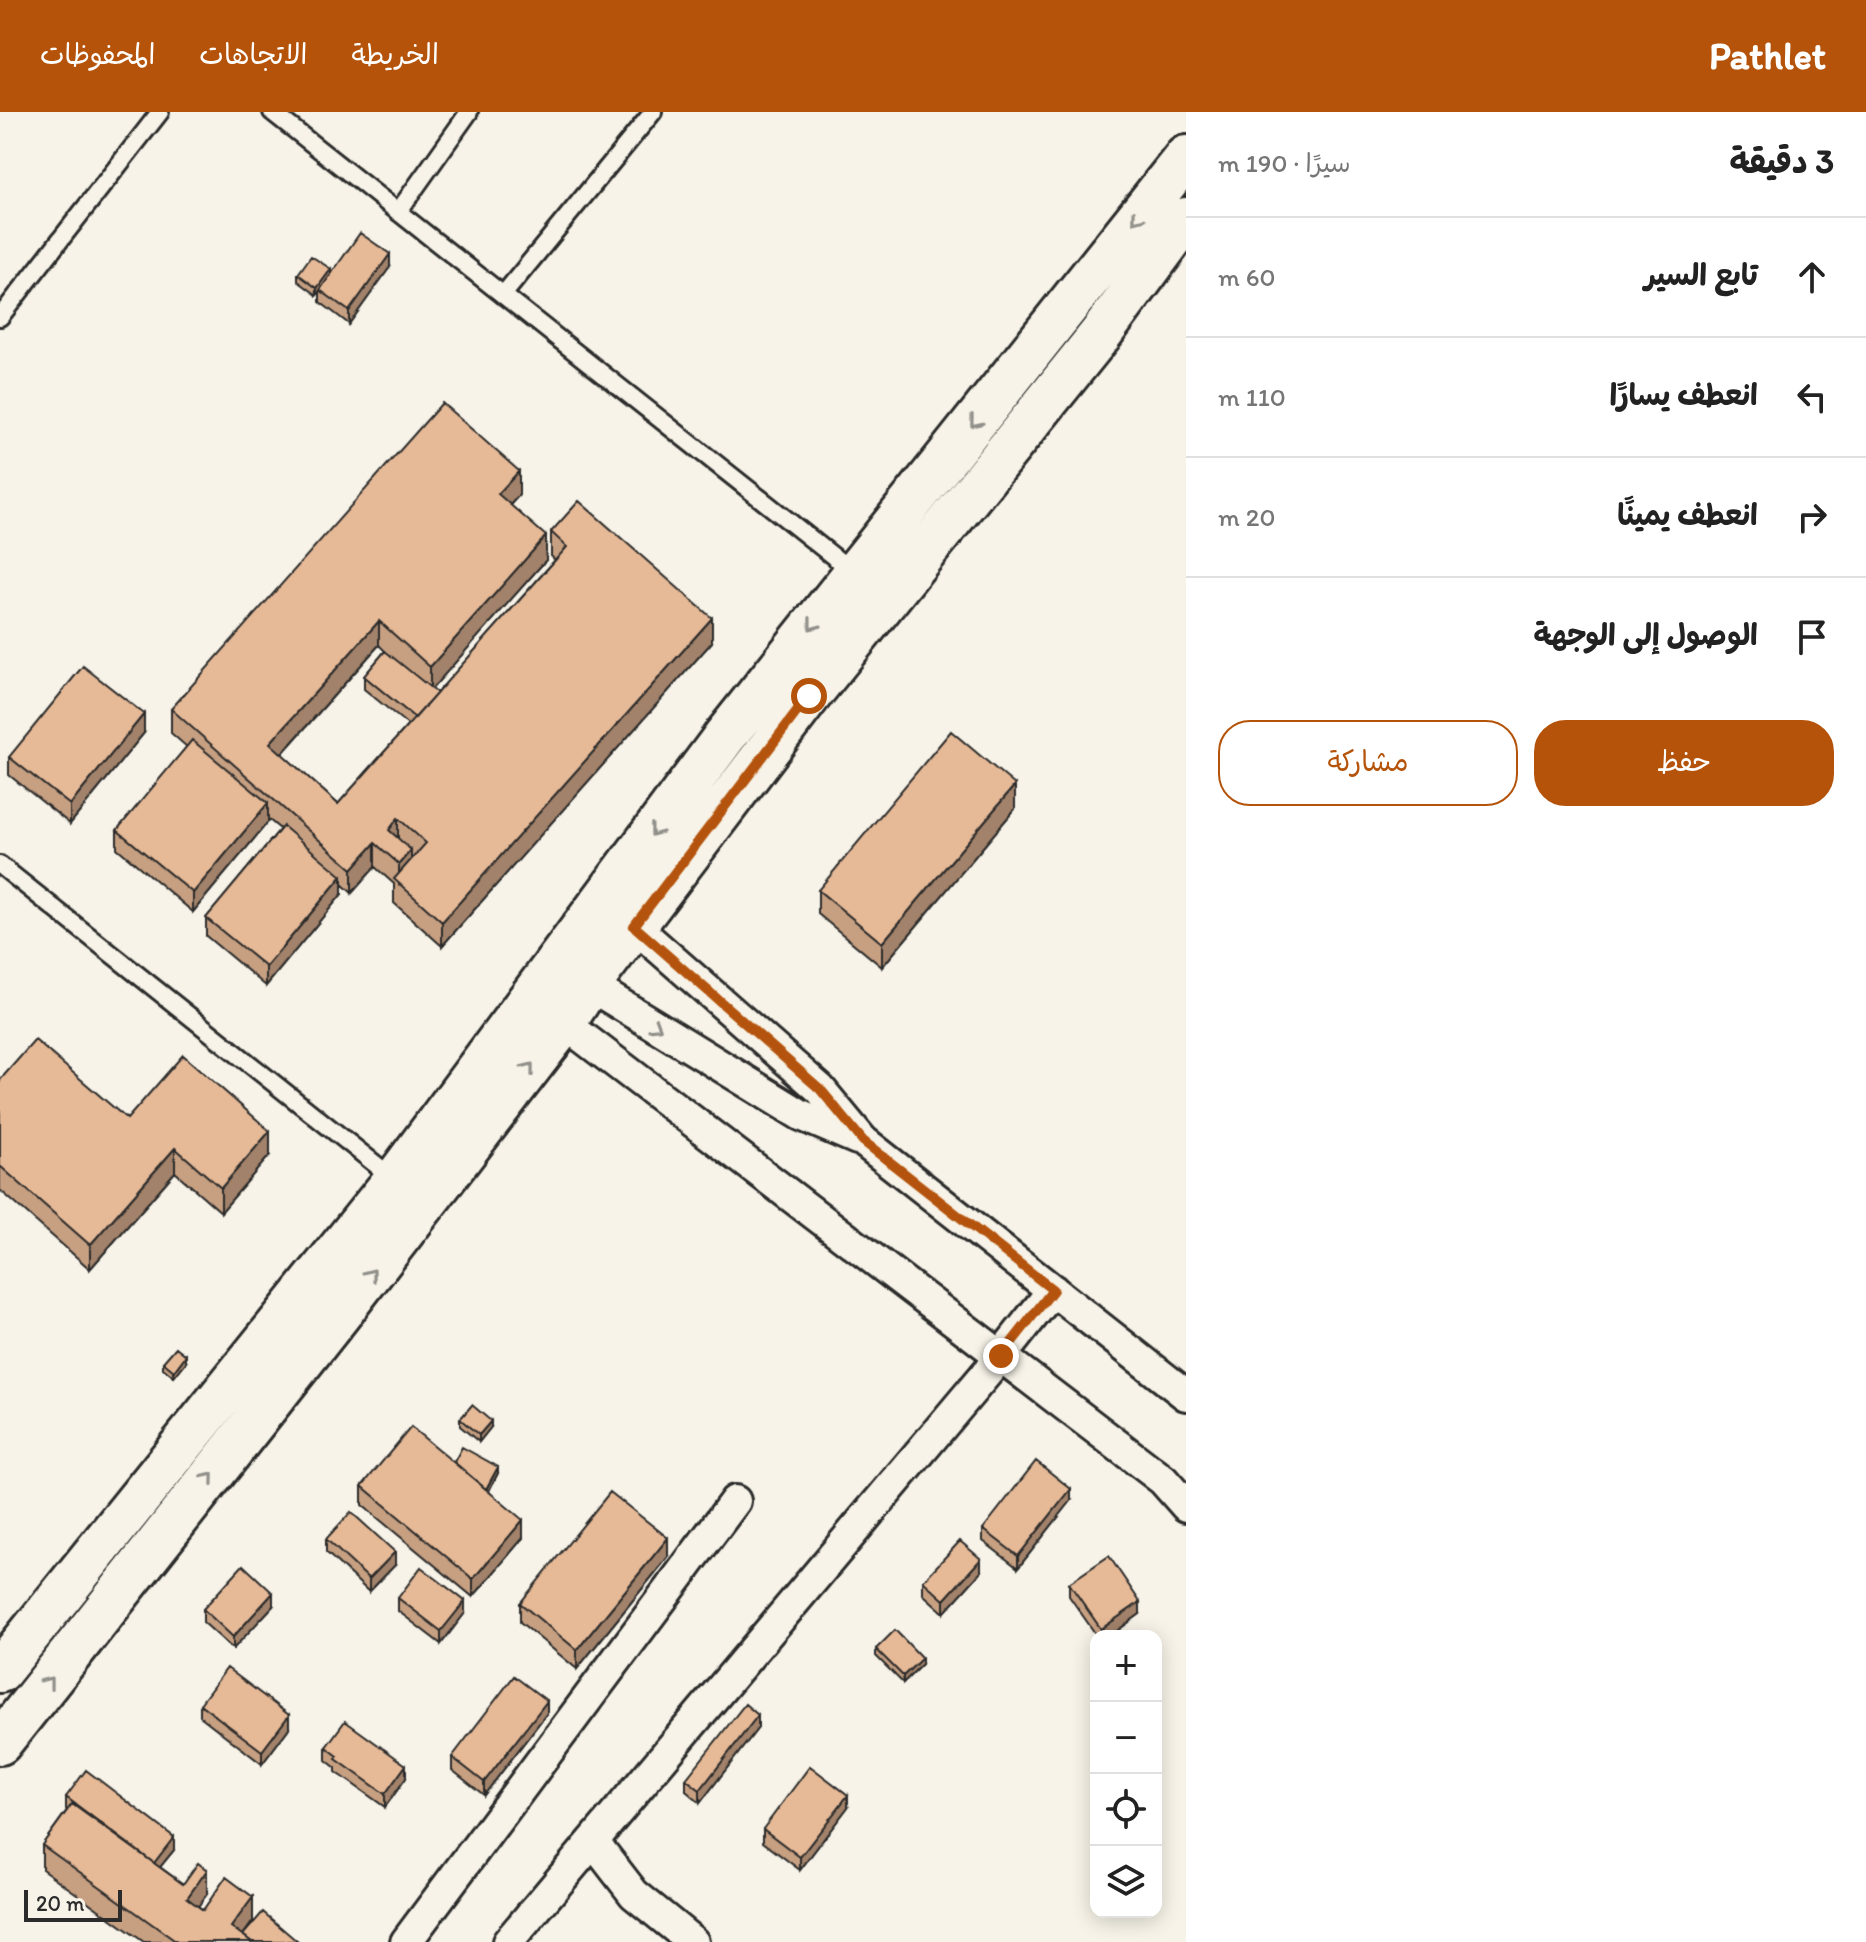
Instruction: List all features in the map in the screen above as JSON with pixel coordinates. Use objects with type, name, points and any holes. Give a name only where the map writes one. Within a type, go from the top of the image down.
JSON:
[{"type":"street","points":[[0,1671],[395,1180],[725,736],[1186,157]]},
{"type":"street","points":[[0,1743],[338,1316],[564,1023],[589,985],[809,696],[1100,335],[1186,219]]},
{"type":"street","points":[[634,926],[820,1089],[863,1141],[1186,1395]]},
{"type":"street","points":[[589,985],[801,1115],[863,1141]]},
{"type":"street","points":[[564,1023],[1163,1480],[1186,1506]]},
{"type":"street","points":[[508,1942],[1001,1356],[1053,1290]]},
{"type":"street","points":[[406,1942],[735,1501]]},
{"type":"street","points":[[593,1841],[634,1894],[693,1942]]},
{"type":"lane","points":[[0,317],[160,112]]},
{"type":"lane","points":[[272,112],[854,573]]},
{"type":"lane","points":[[398,212],[469,112]]},
{"type":"lane","points":[[503,295],[653,112]]},
{"type":"lane","points":[[0,865],[395,1180]]},
{"type":"building","points":[[360,233],[390,254],[349,311],[320,290]]},
{"type":"building","points":[[311,256],[331,269],[317,288],[298,274]]},
{"type":"building","points":[[442,403],[519,471],[498,494],[546,536],[430,667],[379,621],[270,743],[338,804],[567,547],[551,532],[579,501],[712,618],[442,922],[394,879],[426,843],[398,818],[389,830],[411,850],[399,864],[375,843],[352,869],[171,709]]},
{"type":"building","points":[[385,651],[437,693],[415,718],[364,676]]},
{"type":"building","points":[[83,666],[144,714],[70,805],[9,757]]},
{"type":"building","points":[[951,731],[1015,785],[882,943],[818,890]]},
{"type":"building","points":[[192,740],[268,803],[193,893],[117,830]]},
{"type":"building","points":[[283,826],[342,876],[266,967],[206,918]]},
{"type":"building","points":[[35,1040],[127,1119],[183,1055],[270,1131],[221,1188],[175,1148],[90,1245],[0,1166],[0,1080]]},
{"type":"building","points":[[176,1347],[186,1355],[174,1371],[163,1362]]},
{"type":"building","points":[[472,1405],[491,1421],[479,1435],[460,1419]]},
{"type":"building","points":[[411,1427],[523,1520],[473,1579],[362,1486]]},
{"type":"building","points":[[462,1447],[498,1467],[486,1489],[454,1462]]},
{"type":"building","points":[[1036,1461],[1071,1489],[1018,1556],[983,1529]]},
{"type":"building","points":[[610,1492],[668,1538],[577,1650],[520,1603]]},
{"type":"building","points":[[351,1512],[395,1552],[369,1579],[326,1539]]},
{"type":"building","points":[[960,1541],[981,1559],[944,1600],[923,1581]]},
{"type":"building","points":[[1109,1556],[1140,1602],[1101,1629],[1069,1583]]},
{"type":"building","points":[[243,1565],[273,1593],[233,1637],[203,1609]]},
{"type":"building","points":[[421,1567],[465,1601],[441,1631],[398,1598]]},
{"type":"building","points":[[895,1630],[922,1658],[903,1676],[876,1649]]},
{"type":"building","points":[[227,1668],[289,1715],[262,1751],[200,1704]]},
{"type":"building","points":[[514,1676],[547,1701],[484,1782],[452,1757]]},
{"type":"building","points":[[745,1704],[758,1715],[700,1790],[686,1779]]},
{"type":"building","points":[[345,1721],[406,1765],[385,1794],[336,1759],[338,1756],[326,1747]]},
{"type":"building","points":[[810,1766],[848,1795],[800,1857],[763,1829]]},
{"type":"building","points":[[86,1770],[174,1837],[154,1863],[66,1797]]},
{"type":"building","points":[[72,1804],[183,1884],[198,1863],[207,1870],[187,1898],[203,1910],[226,1877],[253,1897],[231,1927],[252,1942],[177,1942],[42,1845]]},
{"type":"building","points":[[263,1912],[298,1942],[252,1942],[243,1935]]},
{"type":"route","points":[[809,696],[634,926],[820,1089],[863,1141],[1053,1290],[1001,1356]]}]
